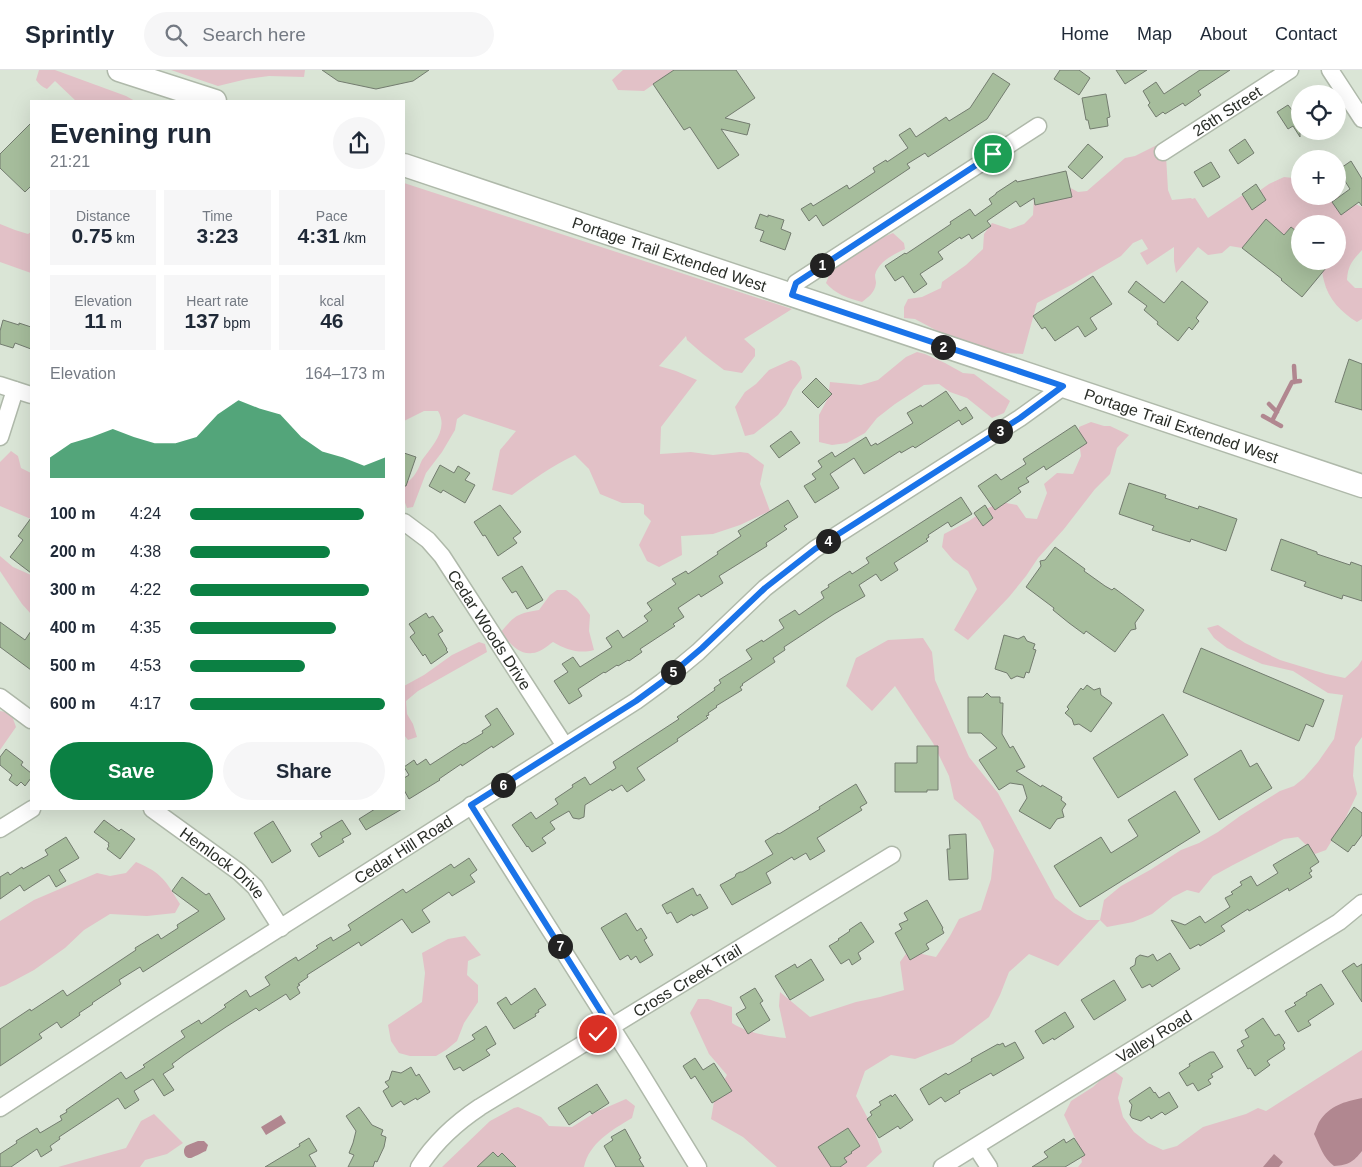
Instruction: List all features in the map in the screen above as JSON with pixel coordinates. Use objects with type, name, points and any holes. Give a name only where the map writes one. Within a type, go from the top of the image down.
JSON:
[{"type":"main road","points":[[119,70],[213,100]]},
{"type":"main road","name":"Portage Trail Extended West","points":[[405,165],[1362,486]]},
{"type":"street","name":"26th Street","points":[[1163,152],[1290,70]]},
{"type":"street","points":[[1330,70],[1362,119]]},
{"type":"street","points":[[792,295],[796,283],[1038,126]]},
{"type":"street","name":"Cedar Hill Road","points":[[0,1108],[636,701],[702,648],[765,588],[815,549],[1014,422],[1063,386]]},
{"type":"street","points":[[0,437],[7,388],[30,395]]},
{"type":"street","name":"Cedar Woods Drive","points":[[405,523],[428,540],[442,556],[565,746]]},
{"type":"street","points":[[0,697],[30,719]]},
{"type":"street","points":[[471,805],[698,1167]]},
{"type":"street","points":[[0,829],[30,810]]},
{"type":"street","name":"Hemlock Drive","points":[[153,810],[239,872],[255,887],[281,928]]},
{"type":"street","name":"Cross Creek Trail","points":[[419,1167],[439,1140],[463,1119],[610,1026],[892,855]]},
{"type":"street","name":"Valley Road","points":[[942,1167],[1339,922],[1362,903]]},
{"type":"street","points":[[976,1147],[989,1167]]},
{"type":"shaded area","points":[[39,70],[55,70],[133,100],[75,100],[55,81],[47,89],[36,80]]},
{"type":"shaded area","points":[[171,70],[305,70],[304,77],[269,76],[218,86]]},
{"type":"shaded area","points":[[623,70],[674,70],[644,91],[618,90],[612,80]]},
{"type":"shaded area","points":[[1159,144],[1166,156],[1168,190],[1172,200],[1195,198],[1208,218],[1241,196],[1259,191],[1284,177],[1291,178],[1291,205],[1346,205],[1346,200],[1362,207],[1362,250],[1351,264],[1347,280],[1355,288],[1362,288],[1362,319],[1357,322],[1341,310],[1332,300],[1323,279],[1322,270],[1346,270],[1346,215],[1291,215],[1291,227],[1284,235],[1266,220],[1242,248],[1230,246],[1222,253],[1208,255],[1198,247],[1176,273],[1174,247],[1147,265],[1140,253],[1148,249],[1142,239],[1133,243],[1121,256],[1037,303],[1023,354],[1005,353],[988,358],[915,319],[904,318],[904,307],[908,299],[922,297],[941,288],[942,282],[966,265],[983,249],[984,234],[992,223],[1010,229],[1024,224],[1033,215],[1034,197],[1063,184],[1078,192],[1087,191],[1125,158],[1135,156]]},
{"type":"shaded area","points":[[405,183],[792,309],[744,339],[755,349],[755,356],[742,373],[724,370],[687,340],[686,336],[659,366],[697,380],[661,427],[660,454],[691,452],[713,455],[748,453],[764,465],[760,484],[770,511],[740,525],[713,534],[681,536],[682,555],[659,567],[647,561],[639,545],[651,521],[644,514],[644,505],[640,503],[622,503],[600,494],[589,469],[575,455],[542,474],[512,495],[492,490],[500,450],[516,431],[464,414],[457,419],[455,430],[442,452],[426,473],[413,507],[407,508],[405,503],[405,481],[409,481],[415,474],[438,437],[442,424],[438,411],[424,411],[405,420]]},
{"type":"shaded area","points":[[0,224],[28,234],[30,233],[30,273],[0,262]]},
{"type":"shaded area","points":[[893,233],[904,243],[905,249],[891,256],[879,266],[875,275],[876,283],[874,289],[862,302],[838,293],[826,283],[832,268],[874,241]]},
{"type":"shaded area","points":[[917,352],[945,363],[963,373],[974,374],[1010,401],[1004,413],[992,418],[967,398],[950,392],[939,384],[924,385],[877,418],[865,433],[847,443],[832,445],[819,442],[819,415],[828,398],[830,382],[861,385],[878,380],[906,357]]},
{"type":"shaded area","points":[[791,360],[800,367],[802,378],[793,390],[786,405],[778,415],[754,434],[745,436],[735,407],[745,392],[756,384],[769,370]]},
{"type":"shaded area","points":[[1091,422],[1110,426],[1129,435],[1117,448],[1110,474],[1095,489],[1064,529],[1038,558],[1009,597],[968,640],[954,630],[977,589],[968,571],[953,560],[942,547],[944,534],[1001,502],[1017,505],[1026,518],[1037,519],[1047,493],[1044,484],[1057,473],[1073,474],[1081,456],[1079,427]]},
{"type":"shaded area","points":[[11,451],[18,456],[21,468],[30,472],[30,519],[0,506],[0,462]]},
{"type":"shaded area","points":[[0,556],[13,567],[30,575],[30,613],[22,604],[0,571]]},
{"type":"shaded area","points":[[557,590],[566,590],[578,599],[590,615],[589,631],[594,650],[584,652],[573,650],[553,642],[535,653],[518,650],[501,632],[517,616],[539,610],[550,595]]},
{"type":"shaded area","points":[[1218,625],[1245,643],[1280,660],[1345,678],[1362,660],[1362,737],[1355,747],[1353,776],[1357,794],[1345,819],[1326,850],[1315,854],[1298,837],[1284,839],[1213,876],[1199,893],[1187,890],[1173,897],[1152,914],[1133,922],[1107,927],[1100,920],[1104,900],[1121,886],[1181,850],[1199,843],[1218,832],[1280,791],[1294,786],[1318,762],[1334,739],[1343,695],[1328,693],[1293,671],[1262,664],[1227,648],[1214,638],[1207,628]]},
{"type":"shaded area","points":[[923,638],[932,652],[935,680],[969,757],[998,793],[1055,898],[1074,913],[1087,920],[1100,920],[1058,966],[1029,954],[1009,972],[989,1017],[953,1044],[915,1059],[891,1055],[865,1071],[856,1096],[873,1128],[882,1152],[866,1167],[777,1167],[743,1137],[711,1119],[715,1096],[727,1075],[709,1054],[690,1013],[698,999],[708,999],[732,1007],[732,1023],[744,1029],[786,1038],[779,1006],[780,992],[810,1017],[856,1002],[904,990],[900,962],[908,951],[936,957],[959,919],[981,910],[991,879],[994,850],[980,821],[954,799],[949,776],[933,743],[895,686],[872,711],[846,686],[856,658],[888,640]]},
{"type":"shaded area","points":[[479,642],[485,644],[487,652],[418,691],[406,701],[407,714],[413,724],[417,737],[408,740],[405,736],[405,685],[424,675],[452,655]]},
{"type":"shaded area","points":[[0,711],[11,713],[16,727],[0,750]]},
{"type":"shaded area","points":[[136,862],[152,870],[166,883],[180,904],[175,913],[147,916],[110,914],[84,930],[65,948],[34,970],[0,987],[0,921],[34,900],[97,873],[110,876],[126,873]]},
{"type":"shaded area","points":[[465,936],[481,955],[468,961],[467,975],[478,985],[478,1002],[464,1023],[457,1041],[436,1056],[410,1056],[399,1053],[391,1041],[388,1025],[422,1002],[425,973],[422,953],[448,939]]},
{"type":"shaded area","points":[[1362,1050],[1362,1167],[1078,1167],[1082,1162],[1078,1144],[1064,1115],[1071,1101],[1093,1087],[1112,1069],[1123,1078],[1118,1098],[1123,1117],[1134,1132],[1148,1143],[1163,1150],[1177,1146],[1203,1127],[1246,1114],[1258,1108],[1266,1111]]},
{"type":"shaded area","points":[[1362,1098],[1362,1151],[1350,1162],[1334,1166],[1324,1156],[1314,1134],[1323,1116],[1333,1108]]},
{"type":"shaded area","points":[[626,1099],[635,1106],[632,1118],[609,1132],[596,1144],[587,1158],[584,1167],[442,1167],[490,1121],[514,1108],[518,1107],[541,1117],[549,1126],[572,1127],[596,1112]]},
{"type":"shaded area","points":[[154,1114],[183,1143],[167,1154],[145,1160],[140,1167],[58,1167],[126,1148],[141,1121]]},
{"type":"shaded area","points":[[281,1115],[286,1123],[266,1135],[261,1127]]},
{"type":"shaded area","points":[[204,1141],[208,1145],[206,1151],[191,1158],[187,1157],[184,1154],[184,1150],[187,1145]]},
{"type":"shaded area","points":[[1274,1154],[1283,1162],[1279,1167],[1263,1167]]},
{"type":"building","points":[[322,70],[429,70],[413,81],[376,89],[338,81]]},
{"type":"building","points":[[674,70],[736,70],[755,98],[725,118],[750,124],[747,135],[721,129],[739,155],[718,169],[690,127],[684,130],[653,84]]},
{"type":"building","points":[[1060,70],[1079,70],[1090,78],[1079,95],[1054,79]]},
{"type":"building","points":[[1116,70],[1147,70],[1125,84]]},
{"type":"building","points":[[1200,70],[1230,70],[1198,91],[1201,95],[1185,106],[1183,103],[1156,117],[1148,105],[1150,103],[1143,91],[1156,82],[1164,94]]},
{"type":"building","points":[[993,73],[1010,84],[987,119],[928,157],[925,153],[907,164],[910,168],[823,226],[816,215],[809,221],[801,209],[811,203],[813,206],[847,185],[849,189],[875,172],[873,168],[886,160],[887,162],[908,148],[899,135],[910,128],[916,137],[946,117],[949,121],[970,108]]},
{"type":"building","points":[[1106,94],[1110,117],[1107,118],[1108,126],[1090,129],[1088,120],[1086,120],[1082,98]]},
{"type":"building","points":[[1288,105],[1291,109],[1291,127],[1288,129],[1277,112]]},
{"type":"building","points":[[30,124],[30,187],[25,192],[0,168],[0,154]]},
{"type":"building","points":[[1245,139],[1254,153],[1238,164],[1229,150]]},
{"type":"building","points":[[1088,144],[1103,157],[1082,179],[1068,167]]},
{"type":"building","points":[[1351,161],[1362,179],[1362,206],[1359,202],[1341,215],[1334,205],[1346,205],[1346,192],[1350,189],[1346,183],[1346,164]]},
{"type":"building","points":[[1211,162],[1220,177],[1203,187],[1194,172]]},
{"type":"building","points":[[1066,171],[1072,197],[1035,205],[1034,198],[1020,207],[1016,201],[987,221],[991,226],[972,239],[969,234],[961,239],[960,237],[938,252],[943,259],[920,274],[927,284],[914,293],[903,276],[895,281],[885,266],[951,224],[950,222],[970,209],[975,216],[992,204],[989,199],[1016,180],[1017,182]]},
{"type":"building","points":[[1256,184],[1266,200],[1252,210],[1242,194]]},
{"type":"building","points":[[760,214],[784,220],[781,229],[791,233],[785,250],[760,241],[764,231],[755,228]]},
{"type":"building","points":[[1266,219],[1284,235],[1291,227],[1291,270],[1324,270],[1302,297],[1242,248]]},
{"type":"building","points":[[1093,276],[1112,304],[1090,318],[1097,329],[1085,337],[1078,326],[1055,341],[1045,327],[1042,329],[1033,316]]},
{"type":"building","points":[[1136,281],[1164,303],[1182,281],[1208,302],[1196,318],[1199,321],[1192,330],[1189,327],[1178,341],[1157,324],[1158,322],[1144,310],[1147,306],[1128,292]]},
{"type":"building","points":[[3,320],[30,327],[30,349],[15,343],[13,348],[0,344],[0,331]]},
{"type":"building","points":[[1349,359],[1362,364],[1362,410],[1335,402]]},
{"type":"building","points":[[816,378],[832,394],[818,408],[802,392]]},
{"type":"building","points":[[946,391],[960,411],[966,407],[973,418],[962,425],[959,420],[915,448],[913,446],[901,453],[900,451],[864,474],[854,458],[830,474],[839,488],[815,503],[804,486],[816,479],[812,474],[822,467],[818,461],[832,452],[835,457],[866,437],[871,446],[876,443],[877,445],[913,423],[907,413],[921,405],[922,407]]},
{"type":"building","points":[[1075,425],[1087,443],[1046,470],[1044,466],[1026,478],[1029,482],[1018,488],[1021,492],[995,510],[978,486],[996,474],[1001,480],[1026,464],[1023,459]]},
{"type":"building","points":[[791,431],[800,443],[779,458],[770,446]]},
{"type":"building","points":[[405,453],[416,457],[405,486]]},
{"type":"building","points":[[440,465],[454,473],[458,466],[470,473],[465,480],[475,485],[465,503],[443,490],[441,493],[429,486]]},
{"type":"building","points":[[1129,483],[1166,495],[1165,498],[1198,509],[1199,506],[1237,519],[1226,551],[1191,539],[1190,542],[1152,530],[1154,526],[1119,514]]},
{"type":"building","points":[[961,497],[972,514],[951,527],[948,522],[928,535],[929,537],[926,539],[928,541],[894,563],[898,570],[881,581],[876,574],[859,585],[865,596],[784,647],[785,650],[773,658],[775,662],[742,684],[740,687],[742,690],[716,706],[706,716],[708,718],[677,739],[678,741],[637,768],[645,780],[627,792],[622,785],[612,791],[611,789],[585,805],[584,817],[579,819],[573,818],[569,811],[550,822],[555,829],[542,838],[546,843],[532,852],[527,847],[512,825],[531,812],[536,819],[558,804],[555,799],[585,777],[590,785],[616,768],[613,762],[679,719],[677,717],[715,690],[714,688],[721,683],[719,680],[752,659],[746,650],[762,640],[763,642],[784,628],[779,620],[795,610],[799,615],[824,598],[821,592],[829,587],[828,585],[850,571],[852,574],[869,563],[866,558]]},
{"type":"building","points":[[788,500],[798,517],[784,526],[787,529],[766,543],[767,546],[719,576],[723,583],[701,597],[699,594],[678,608],[684,617],[673,624],[675,626],[640,649],[642,652],[629,661],[604,672],[578,689],[582,696],[569,704],[554,681],[568,672],[562,664],[573,657],[580,667],[612,647],[606,638],[618,630],[623,638],[648,621],[644,616],[652,610],[647,603],[676,584],[672,579],[686,571],[688,574],[718,554],[717,552],[741,536],[738,531]]},
{"type":"building","points":[[500,505],[521,532],[513,538],[517,543],[498,556],[474,522]]},
{"type":"building","points":[[985,505],[993,518],[983,526],[974,513]]},
{"type":"building","points":[[30,519],[30,572],[10,557],[23,540],[18,536]]},
{"type":"building","points":[[1281,539],[1350,565],[1351,562],[1362,566],[1362,601],[1343,595],[1342,599],[1304,586],[1306,582],[1271,570]]},
{"type":"building","points":[[1055,547],[1105,586],[1112,590],[1114,588],[1144,610],[1135,623],[1136,629],[1131,630],[1115,652],[1086,631],[1084,634],[1026,587],[1041,566],[1040,561],[1045,560]]},
{"type":"building","points":[[522,566],[543,600],[527,609],[516,591],[512,593],[502,578]]},
{"type":"building","points":[[426,613],[429,618],[433,616],[443,631],[438,634],[448,652],[431,664],[410,637],[415,633],[409,624]]},
{"type":"building","points":[[0,622],[25,640],[30,632],[30,669],[0,647]]},
{"type":"building","points":[[1004,635],[1018,639],[1024,636],[1027,641],[1035,644],[1033,649],[1036,650],[1029,673],[1026,672],[1024,678],[1017,676],[1011,679],[1007,673],[995,669]]},
{"type":"building","points":[[1201,648],[1324,700],[1313,727],[1306,724],[1299,741],[1183,692]]},
{"type":"building","points":[[1087,685],[1094,690],[1100,688],[1101,695],[1112,703],[1091,732],[1079,724],[1074,725],[1072,719],[1065,713],[1069,709],[1067,707],[1081,688],[1083,690]]},
{"type":"building","points":[[987,693],[991,697],[1000,697],[1000,703],[1003,703],[1002,734],[1010,748],[1013,746],[1025,767],[1016,771],[1041,787],[1042,785],[1062,797],[1061,800],[1066,804],[1062,810],[1064,817],[1057,819],[1050,829],[1019,811],[1027,798],[1023,785],[1010,783],[999,790],[979,760],[997,748],[981,733],[968,733],[968,697],[983,697]]},
{"type":"building","points":[[497,708],[514,734],[462,766],[461,764],[440,780],[409,799],[405,792],[405,777],[409,775],[405,766],[414,760],[417,765],[426,759],[430,765],[483,733],[482,731],[491,725],[485,716]]},
{"type":"building","points":[[1163,714],[1188,755],[1118,798],[1093,758]]},
{"type":"building","points":[[917,746],[938,746],[938,790],[895,792],[895,763],[917,763]]},
{"type":"building","points":[[6,749],[23,762],[21,765],[30,772],[30,779],[25,786],[21,782],[17,786],[9,780],[12,775],[0,765],[0,757]]},
{"type":"building","points":[[1241,750],[1250,767],[1257,763],[1272,788],[1219,820],[1194,779]]},
{"type":"building","points":[[856,784],[867,803],[860,807],[862,810],[817,838],[825,851],[810,860],[806,853],[794,860],[792,857],[766,873],[771,883],[732,905],[720,885],[773,854],[765,841],[820,809],[819,807]]},
{"type":"building","points":[[1175,791],[1200,832],[1080,907],[1054,866],[1101,837],[1111,853],[1132,840],[1138,836],[1128,820]]},
{"type":"building","points":[[1354,807],[1362,813],[1362,835],[1348,852],[1331,840]]},
{"type":"building","points":[[373,810],[400,810],[366,830],[359,819]]},
{"type":"building","points":[[104,820],[119,831],[121,829],[135,839],[120,859],[107,849],[109,843],[94,832]]},
{"type":"building","points":[[342,820],[351,834],[342,839],[344,842],[319,857],[311,844],[322,837],[320,833]]},
{"type":"building","points":[[273,821],[291,851],[272,863],[254,833]]},
{"type":"building","points":[[966,834],[968,879],[949,880],[947,849],[950,849],[949,835]]},
{"type":"building","points":[[66,837],[79,858],[59,870],[66,881],[56,887],[49,875],[24,891],[20,885],[0,899],[0,877],[8,872],[10,875],[48,855],[45,850]]},
{"type":"building","points":[[1308,844],[1319,862],[1310,868],[1312,871],[1309,873],[1312,877],[1289,891],[1288,888],[1249,911],[1248,909],[1221,926],[1225,931],[1200,946],[1199,944],[1190,949],[1171,920],[1185,925],[1200,916],[1205,923],[1230,907],[1225,898],[1233,894],[1231,892],[1242,885],[1240,882],[1251,876],[1257,886],[1278,873],[1273,865]]},
{"type":"building","points":[[469,858],[477,870],[470,875],[475,882],[452,896],[449,892],[422,910],[430,922],[412,933],[402,919],[361,946],[359,942],[307,975],[308,977],[298,984],[300,985],[297,987],[300,993],[290,1000],[286,994],[259,1011],[256,1008],[226,1027],[184,1055],[172,1064],[174,1067],[163,1074],[174,1090],[164,1096],[153,1079],[134,1091],[139,1100],[125,1109],[118,1098],[59,1137],[60,1139],[50,1146],[52,1150],[41,1157],[37,1149],[11,1167],[0,1167],[0,1154],[17,1143],[16,1141],[37,1128],[40,1133],[62,1120],[60,1116],[67,1112],[66,1110],[121,1072],[126,1079],[145,1067],[143,1065],[185,1037],[181,1031],[199,1020],[201,1024],[226,1007],[224,1005],[246,990],[250,997],[270,985],[265,977],[296,957],[298,961],[318,948],[316,946],[331,937],[333,941],[351,930],[348,925],[403,889],[406,893],[451,864],[454,868]]},
{"type":"building","points":[[182,877],[206,895],[209,893],[225,919],[143,972],[140,967],[119,980],[121,984],[92,1003],[79,1013],[80,1015],[61,1028],[57,1022],[39,1034],[42,1038],[0,1066],[0,1029],[63,990],[67,996],[136,950],[135,948],[158,934],[161,939],[178,928],[177,925],[199,911],[172,891]]},
{"type":"building","points":[[693,888],[697,896],[700,894],[708,908],[693,916],[692,914],[677,923],[671,912],[667,914],[662,905]]},
{"type":"building","points":[[927,900],[944,933],[926,944],[929,949],[910,960],[895,933],[902,929],[899,924],[908,920],[904,913]]},
{"type":"building","points":[[626,913],[637,931],[641,928],[647,938],[644,940],[653,955],[640,963],[636,956],[631,960],[628,955],[620,960],[601,928]]},
{"type":"building","points":[[861,922],[874,942],[858,953],[861,959],[852,965],[849,959],[841,964],[829,946]]},
{"type":"building","points":[[1170,953],[1180,969],[1152,987],[1150,984],[1142,988],[1130,968],[1135,965],[1136,958],[1140,955],[1148,957],[1153,954],[1157,961]]},
{"type":"building","points":[[811,959],[824,980],[790,1000],[775,976],[795,964],[797,968]]},
{"type":"building","points":[[1354,963],[1357,967],[1362,964],[1362,1002],[1342,971]]},
{"type":"building","points":[[1114,980],[1126,1000],[1094,1020],[1081,1000]]},
{"type":"building","points":[[1321,984],[1334,1004],[1308,1021],[1311,1025],[1298,1032],[1285,1011],[1296,1005],[1294,1003],[1307,995],[1306,993]]},
{"type":"building","points":[[535,988],[546,1005],[538,1010],[539,1012],[535,1014],[536,1016],[514,1029],[497,1003],[506,997],[511,1005]]},
{"type":"building","points":[[755,988],[763,1001],[760,1003],[770,1020],[748,1034],[736,1014],[746,1008],[740,997]]},
{"type":"building","points":[[1065,1012],[1074,1027],[1054,1040],[1053,1038],[1043,1044],[1035,1031]]},
{"type":"building","points":[[1263,1018],[1275,1036],[1279,1034],[1285,1043],[1283,1045],[1285,1049],[1267,1061],[1270,1065],[1255,1076],[1250,1068],[1248,1069],[1237,1050],[1244,1046],[1241,1041],[1249,1037],[1245,1030]]},
{"type":"building","points":[[486,1026],[496,1044],[486,1050],[490,1055],[463,1071],[460,1067],[454,1070],[446,1056],[475,1039],[472,1035]]},
{"type":"building","points":[[1015,1042],[1024,1058],[993,1076],[991,1073],[959,1091],[960,1093],[945,1102],[941,1097],[929,1105],[920,1089],[946,1073],[948,1075],[998,1044],[1003,1043],[1005,1047]]},
{"type":"building","points":[[1210,1052],[1214,1052],[1223,1067],[1211,1074],[1213,1077],[1208,1080],[1211,1084],[1198,1091],[1193,1083],[1187,1086],[1179,1073],[1190,1066],[1189,1064]]},
{"type":"building","points":[[695,1058],[703,1070],[714,1063],[732,1091],[712,1103],[695,1076],[691,1079],[683,1066]]},
{"type":"building","points":[[411,1067],[416,1076],[419,1074],[430,1092],[417,1100],[416,1098],[404,1105],[401,1101],[392,1107],[383,1091],[389,1087],[385,1082],[389,1080],[392,1071],[401,1073]]},
{"type":"building","points":[[597,1084],[609,1103],[592,1114],[590,1111],[569,1125],[558,1108]]},
{"type":"building","points":[[1150,1087],[1159,1098],[1169,1092],[1178,1107],[1165,1115],[1162,1112],[1151,1119],[1149,1116],[1141,1121],[1132,1118],[1130,1115],[1132,1105],[1129,1101]]},
{"type":"building","points":[[895,1094],[913,1120],[900,1129],[898,1126],[879,1138],[867,1119],[872,1115],[870,1112],[881,1105],[879,1102]]},
{"type":"building","points":[[359,1107],[372,1125],[383,1130],[381,1135],[386,1137],[384,1147],[373,1167],[348,1167],[354,1155],[349,1153],[356,1131],[346,1116]]},
{"type":"building","points":[[848,1128],[860,1146],[844,1158],[847,1162],[840,1167],[831,1167],[818,1147]]},
{"type":"building","points":[[625,1129],[644,1167],[616,1167],[604,1146],[613,1140],[611,1137]]},
{"type":"building","points":[[309,1138],[317,1151],[309,1155],[316,1167],[265,1167],[300,1146],[299,1144]]},
{"type":"building","points":[[1074,1138],[1085,1155],[1065,1167],[1032,1167],[1048,1157],[1044,1152],[1064,1139],[1066,1143]]},
{"type":"building","points":[[493,1152],[498,1157],[502,1153],[516,1167],[477,1167]]},
{"type":"waterway","points":[[1294,366],[1295,382]]},
{"type":"waterway","points":[[1272,421],[1292,382],[1300,381]]},
{"type":"waterway","points":[[1269,404],[1277,412]]},
{"type":"waterway","points":[[1263,416],[1281,426]]},
{"type":"route","points":[[598,1034],[610,1026],[471,805],[636,701],[702,648],[765,588],[815,549],[1020,418],[1063,386],[792,295],[796,283],[993,154]]}]
